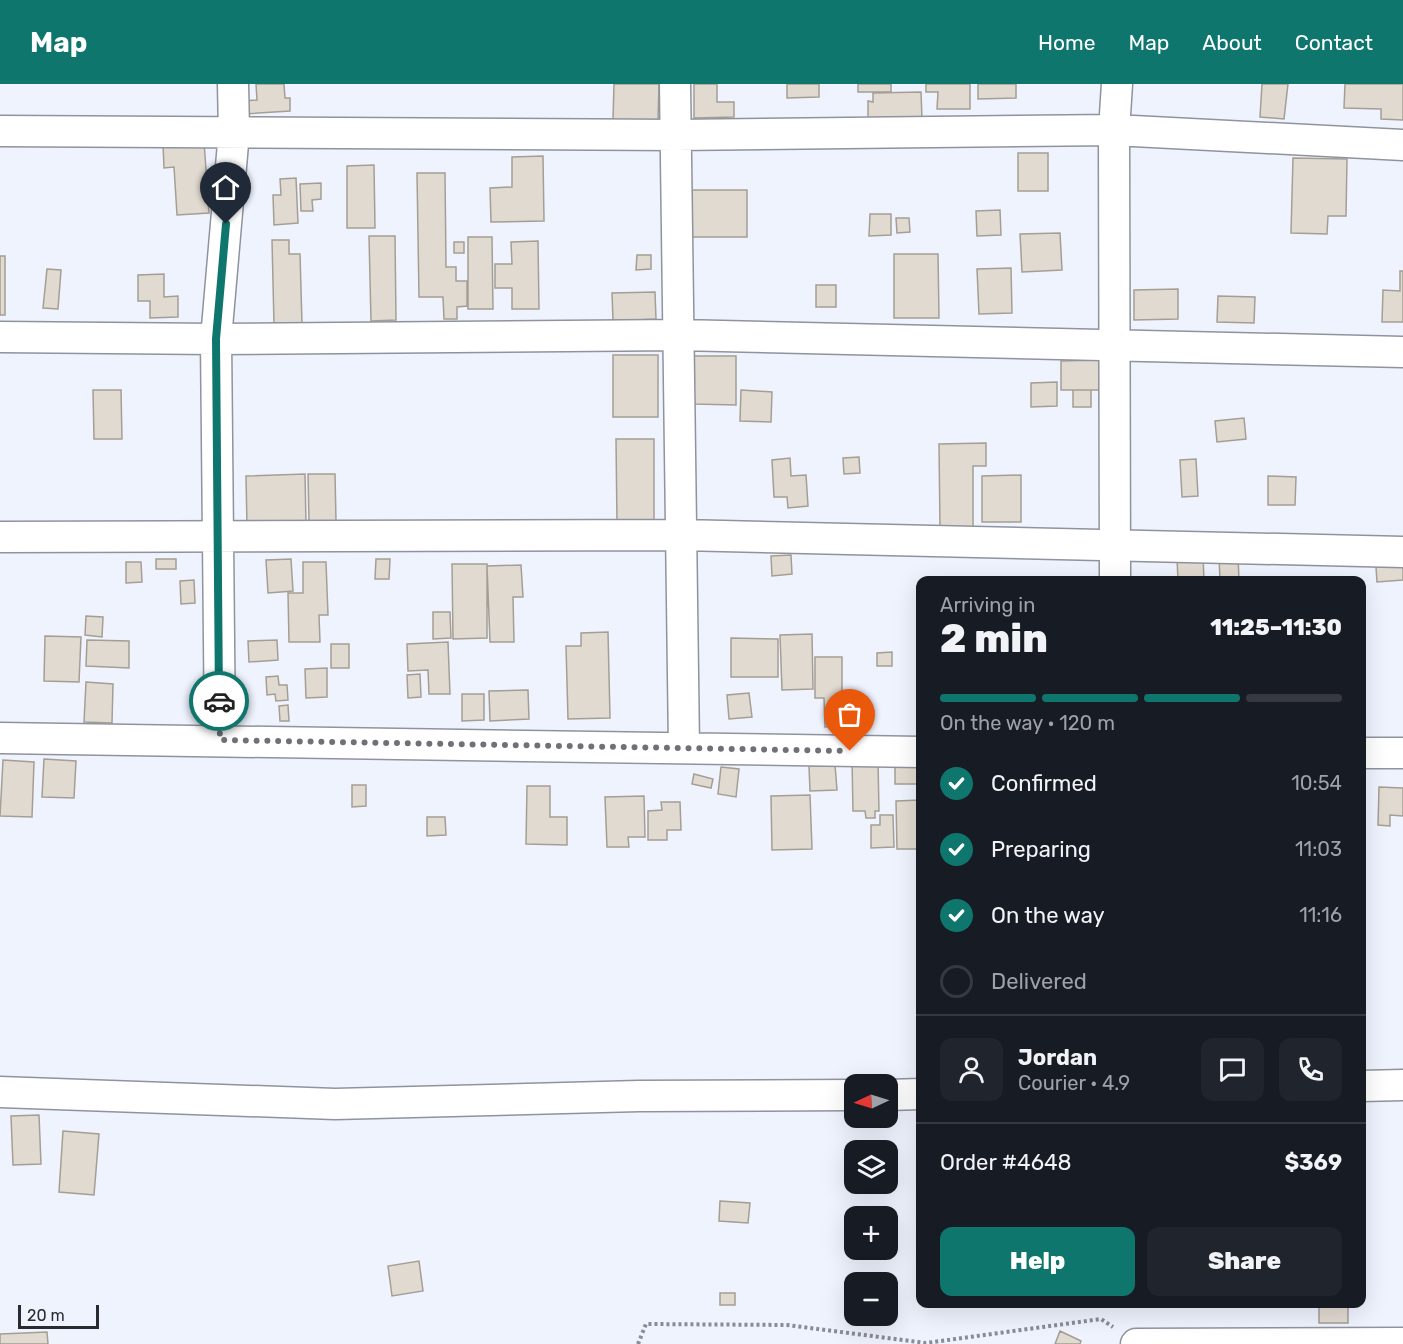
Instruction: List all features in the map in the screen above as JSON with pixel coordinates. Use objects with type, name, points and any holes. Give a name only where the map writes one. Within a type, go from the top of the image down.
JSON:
[{"type":"street","points":[[220,740],[216,339],[234,132],[233,84]]},
{"type":"street","points":[[675,84],[684,748]]},
{"type":"street","points":[[1115,576],[1114,130],[1117,84]]},
{"type":"street","points":[[0,131],[676,135],[1114,130],[1403,145]]},
{"type":"street","points":[[0,337],[216,339],[679,335],[1403,352]]},
{"type":"street","points":[[0,537],[681,535],[1403,552]]},
{"type":"street","points":[[0,738],[916,752]]},
{"type":"street","points":[[1366,753],[1403,753]]},
{"type":"street","points":[[1366,1086],[1403,1085]]},
{"type":"street","points":[[0,1092],[335,1104],[639,1096],[844,1095]]},
{"type":"street","points":[[898,1095],[916,1094]]},
{"type":"street","points":[[1136,1343],[1403,1343]]},
{"type":"path","points":[[638,1344],[646,1324],[787,1325],[926,1343],[1101,1319],[1136,1343]]},
{"type":"building","points":[[256,84],[284,84],[285,98],[290,98],[290,111],[244,114],[243,101],[257,100]]},
{"type":"building","points":[[614,84],[659,84],[658,121],[613,120]]},
{"type":"building","points":[[694,84],[717,84],[717,102],[734,102],[734,117],[694,118]]},
{"type":"building","points":[[787,84],[819,84],[819,97],[787,98]]},
{"type":"building","points":[[858,84],[891,84],[891,92],[858,92]]},
{"type":"building","points":[[926,84],[970,84],[970,109],[937,109],[938,92],[926,92]]},
{"type":"building","points":[[978,84],[1016,84],[1016,98],[978,99]]},
{"type":"building","points":[[1262,84],[1288,84],[1284,119],[1260,117]]},
{"type":"building","points":[[1345,84],[1403,84],[1403,120],[1381,119],[1381,109],[1344,108]]},
{"type":"building","points":[[921,92],[922,119],[868,120],[868,101],[873,102],[873,93]]},
{"type":"building","points":[[204,141],[209,213],[177,215],[174,167],[164,168],[163,144]]},
{"type":"building","points":[[1018,153],[1048,153],[1048,191],[1018,191]]},
{"type":"building","points":[[543,156],[544,221],[491,222],[490,188],[512,187],[512,157]]},
{"type":"building","points":[[1293,158],[1347,159],[1346,216],[1328,216],[1327,234],[1291,233]]},
{"type":"building","points":[[374,165],[375,228],[347,228],[347,166]]},
{"type":"building","points":[[417,173],[445,173],[446,267],[456,267],[456,281],[467,281],[467,306],[457,307],[457,319],[444,319],[443,297],[419,297]]},
{"type":"building","points":[[296,178],[298,223],[274,225],[273,195],[281,195],[280,179]]},
{"type":"building","points":[[321,183],[321,199],[312,200],[313,211],[301,211],[300,184]]},
{"type":"building","points":[[692,190],[747,190],[747,237],[692,237]]},
{"type":"building","points":[[1000,210],[1001,235],[977,236],[976,211]]},
{"type":"building","points":[[870,214],[891,214],[891,235],[869,236]]},
{"type":"building","points":[[896,218],[909,218],[910,232],[897,233]]},
{"type":"building","points":[[1060,233],[1062,270],[1022,272],[1020,234]]},
{"type":"building","points":[[369,236],[395,236],[396,320],[371,321]]},
{"type":"building","points":[[468,237],[492,237],[493,309],[468,309]]},
{"type":"building","points":[[272,240],[289,240],[289,254],[300,254],[302,324],[274,324]]},
{"type":"building","points":[[538,241],[539,309],[512,309],[512,288],[495,288],[495,264],[512,264],[511,242]]},
{"type":"building","points":[[454,242],[464,242],[464,253],[454,253]]},
{"type":"building","points":[[894,254],[938,254],[939,318],[894,318]]},
{"type":"building","points":[[637,255],[651,255],[651,269],[636,270]]},
{"type":"building","points":[[0,256],[5,256],[5,315],[0,315]]},
{"type":"building","points":[[1011,268],[1012,313],[979,314],[977,269]]},
{"type":"building","points":[[47,269],[61,270],[58,309],[43,308]]},
{"type":"building","points":[[1400,271],[1403,271],[1403,322],[1382,322],[1383,290],[1400,291]]},
{"type":"building","points":[[164,274],[164,297],[178,296],[178,317],[150,318],[150,301],[138,301],[138,275]]},
{"type":"building","points":[[816,285],[836,285],[836,307],[816,307]]},
{"type":"building","points":[[1178,289],[1178,319],[1134,320],[1134,290]]},
{"type":"building","points":[[655,292],[656,319],[613,321],[612,293]]},
{"type":"building","points":[[1218,296],[1255,297],[1254,323],[1217,322]]},
{"type":"building","points":[[613,355],[658,355],[658,417],[613,417]]},
{"type":"building","points":[[694,356],[736,356],[736,405],[694,404]]},
{"type":"building","points":[[1100,360],[1100,390],[1061,390],[1061,361]]},
{"type":"building","points":[[1057,382],[1057,406],[1031,407],[1031,383]]},
{"type":"building","points":[[93,390],[121,390],[122,439],[94,439]]},
{"type":"building","points":[[741,390],[772,392],[771,422],[740,421]]},
{"type":"building","points":[[1073,390],[1091,390],[1091,407],[1073,407]]},
{"type":"building","points":[[1244,418],[1246,439],[1217,442],[1215,421]]},
{"type":"building","points":[[616,439],[654,439],[654,523],[617,523]]},
{"type":"building","points":[[986,443],[986,466],[973,466],[973,528],[940,528],[939,444]]},
{"type":"building","points":[[859,457],[860,473],[844,474],[843,458]]},
{"type":"building","points":[[790,458],[791,476],[806,475],[808,506],[788,508],[787,497],[774,497],[772,460]]},
{"type":"building","points":[[1196,459],[1198,496],[1182,497],[1180,460]]},
{"type":"building","points":[[305,474],[306,525],[247,526],[246,476]]},
{"type":"building","points":[[308,474],[335,474],[336,521],[309,521]]},
{"type":"building","points":[[1021,475],[1021,522],[982,522],[982,476]]},
{"type":"building","points":[[1268,476],[1296,477],[1295,505],[1268,505]]},
{"type":"building","points":[[791,555],[792,574],[772,576],[771,556]]},
{"type":"building","points":[[1238,556],[1239,576],[1220,576],[1219,557]]},
{"type":"building","points":[[1203,557],[1204,576],[1178,576],[1177,558]]},
{"type":"building","points":[[156,559],[176,559],[176,569],[156,569]]},
{"type":"building","points":[[291,559],[293,591],[268,593],[266,560]]},
{"type":"building","points":[[376,559],[390,559],[389,579],[375,579]]},
{"type":"building","points":[[126,562],[141,562],[142,582],[126,583]]},
{"type":"building","points":[[303,562],[326,562],[328,615],[319,615],[320,642],[289,642],[288,593],[303,593]]},
{"type":"building","points":[[452,564],[487,564],[487,638],[453,639]]},
{"type":"building","points":[[521,565],[523,597],[513,597],[514,642],[490,642],[487,566]]},
{"type":"building","points":[[1403,565],[1403,580],[1377,582],[1376,567]]},
{"type":"building","points":[[194,580],[195,603],[181,604],[180,581]]},
{"type":"building","points":[[433,612],[450,612],[451,638],[433,639]]},
{"type":"building","points":[[86,616],[103,617],[102,637],[85,635]]},
{"type":"building","points":[[608,632],[610,718],[568,719],[566,646],[581,646],[581,633]]},
{"type":"building","points":[[812,634],[813,689],[782,690],[780,635]]},
{"type":"building","points":[[45,636],[81,637],[79,682],[44,681]]},
{"type":"building","points":[[731,638],[778,639],[778,677],[731,677]]},
{"type":"building","points":[[87,640],[129,641],[129,668],[86,666]]},
{"type":"building","points":[[277,640],[278,660],[249,662],[248,641]]},
{"type":"building","points":[[448,642],[450,694],[429,694],[428,670],[408,671],[407,644]]},
{"type":"building","points":[[331,644],[349,644],[349,668],[331,668]]},
{"type":"building","points":[[892,652],[892,666],[877,666],[877,653]]},
{"type":"building","points":[[815,657],[842,657],[842,726],[825,727],[824,698],[815,698]]},
{"type":"building","points":[[327,668],[327,697],[306,698],[305,669]]},
{"type":"building","points":[[420,674],[421,697],[408,698],[407,675]]},
{"type":"building","points":[[278,676],[279,685],[287,685],[288,700],[276,701],[275,694],[267,695],[266,677]]},
{"type":"building","points":[[86,682],[113,684],[112,723],[84,722]]},
{"type":"building","points":[[528,690],[529,719],[490,721],[489,691]]},
{"type":"building","points":[[749,693],[752,717],[729,719],[727,695]]},
{"type":"building","points":[[462,694],[484,694],[484,720],[462,721]]},
{"type":"building","points":[[861,703],[862,726],[844,727],[843,704]]},
{"type":"building","points":[[288,705],[289,721],[280,721],[279,706]]},
{"type":"building","points":[[895,758],[916,764],[916,784],[895,784]]},
{"type":"building","points":[[44,759],[76,761],[74,798],[42,797]]},
{"type":"building","points":[[3,760],[34,762],[32,817],[0,816]]},
{"type":"building","points":[[852,761],[878,761],[879,811],[875,811],[875,818],[866,818],[865,811],[853,811]]},
{"type":"building","points":[[835,765],[837,790],[810,791],[809,766]]},
{"type":"building","points":[[721,767],[739,769],[736,797],[718,794]]},
{"type":"building","points":[[694,774],[713,779],[711,788],[692,784]]},
{"type":"building","points":[[352,785],[366,785],[366,806],[352,807]]},
{"type":"building","points":[[527,786],[550,786],[550,817],[567,817],[567,845],[526,844]]},
{"type":"building","points":[[1379,787],[1403,788],[1403,816],[1390,815],[1390,826],[1378,825]]},
{"type":"building","points":[[810,795],[812,849],[772,850],[771,796]]},
{"type":"building","points":[[644,796],[645,837],[628,837],[629,847],[607,847],[605,797]]},
{"type":"building","points":[[916,800],[916,849],[897,849],[896,801]]},
{"type":"building","points":[[661,802],[680,802],[681,830],[667,830],[667,840],[648,840],[648,811],[662,810]]},
{"type":"building","points":[[880,815],[893,815],[894,847],[871,848],[871,825],[880,825]]},
{"type":"building","points":[[427,817],[445,817],[446,835],[427,836]]},
{"type":"building","points":[[39,1115],[41,1164],[13,1165],[11,1116]]},
{"type":"building","points":[[63,1131],[99,1134],[94,1195],[59,1192]]},
{"type":"building","points":[[720,1201],[750,1203],[748,1223],[719,1221]]},
{"type":"building","points":[[419,1261],[423,1291],[392,1296],[388,1266]]},
{"type":"building","points":[[720,1293],[735,1293],[735,1305],[720,1305]]},
{"type":"building","points":[[1319,1308],[1348,1308],[1348,1323],[1319,1323]]},
{"type":"building","points":[[1060,1331],[1081,1341],[1080,1344],[1055,1344]]},
{"type":"building","points":[[47,1332],[48,1344],[0,1344],[0,1334]]},
{"type":"way so far","points":[[219,701],[220,740],[850,751]]},
{"type":"route","points":[[219,701],[216,339],[226,224]]}]
